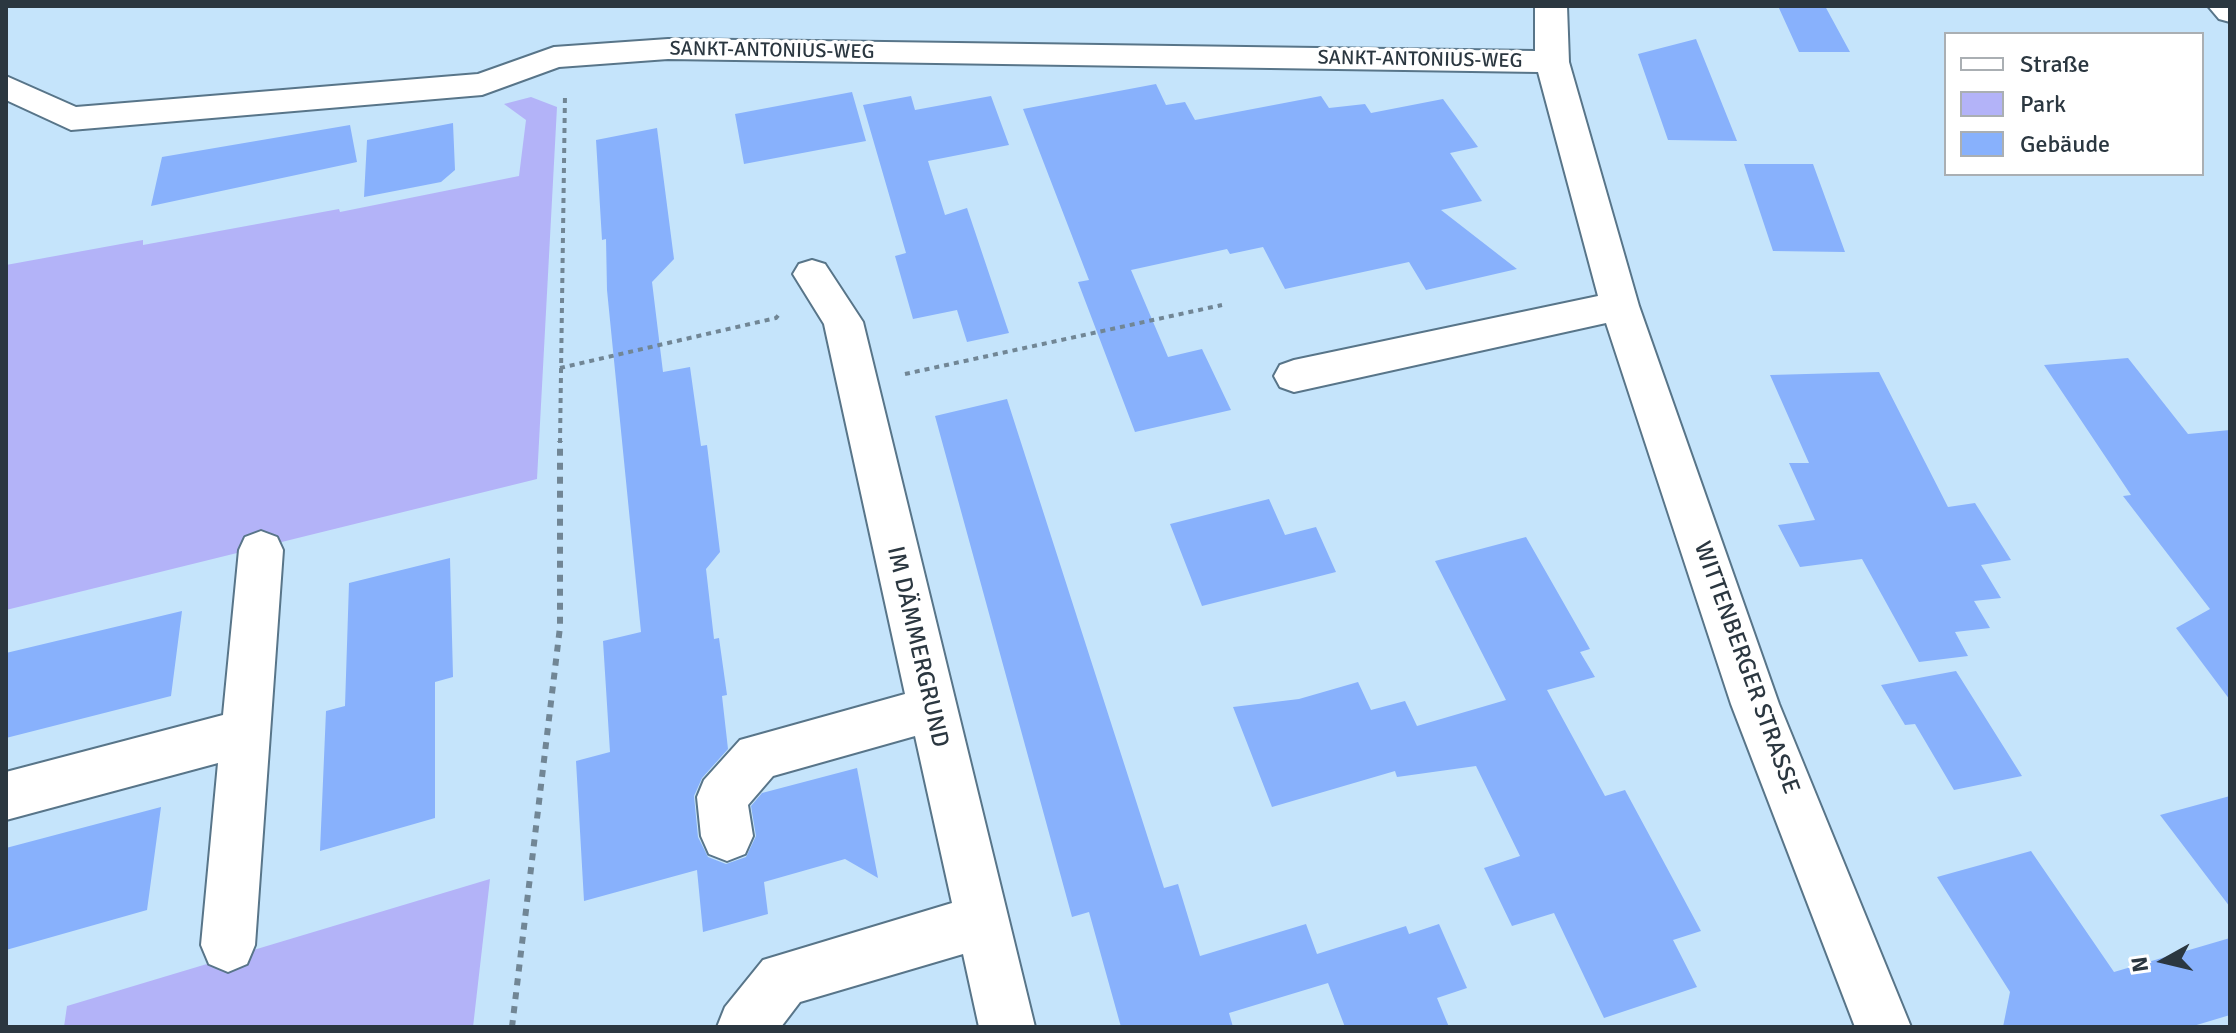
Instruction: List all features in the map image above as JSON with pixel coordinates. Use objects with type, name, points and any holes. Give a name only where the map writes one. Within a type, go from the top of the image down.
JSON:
[{"type":"street","name":"WITTENBERGER STRASSE","points":[[1551,6],[1552,62],[1620,306],[1755,704],[1883,1027]]},
{"type":"street","points":[[2224,6],[2230,12]]},
{"type":"street","name":"SANKT-ANTONIUS-WEG","points":[[6,87],[71,119],[482,84],[554,57],[668,49],[1552,62]]},
{"type":"street","name":"IM DÄMMERGRUND","points":[[812,274],[843,322],[1007,1027]]},
{"type":"street","points":[[1294,376],[1620,306]]},
{"type":"street","points":[[228,945],[261,550]]},
{"type":"street","points":[[727,836],[722,797],[758,757],[931,709]]},
{"type":"street","points":[[6,796],[247,732]]},
{"type":"street","points":[[745,1027],[783,980],[983,921]]},
{"type":"path","points":[[512,1027],[560,627],[560,368],[566,96],[554,57]]},
{"type":"path","points":[[560,368],[776,318],[812,274]]},
{"type":"path","points":[[857,384],[1222,305]]},
{"type":"green space","points":[[531,97],[557,107],[537,479],[6,610],[6,265],[143,240],[143,245],[339,209],[340,212],[519,176],[526,120],[504,104]]},
{"type":"green space","points":[[490,879],[473,1027],[64,1027],[67,1006]]},
{"type":"building","points":[[1778,6],[1825,6],[1850,52],[1799,52]]},
{"type":"building","points":[[1696,39],[1737,141],[1668,140],[1638,54]]},
{"type":"building","points":[[1156,84],[1166,105],[1185,102],[1195,120],[1321,96],[1329,108],[1365,104],[1371,113],[1443,99],[1478,147],[1450,153],[1482,201],[1441,210],[1517,269],[1426,290],[1409,262],[1285,289],[1263,247],[1230,254],[1227,249],[1131,270],[1168,357],[1202,349],[1231,410],[1135,432],[1078,282],[1089,280],[1023,109]]},
{"type":"building","points":[[852,92],[866,141],[744,164],[735,114]]},
{"type":"building","points":[[911,96],[915,110],[991,96],[1009,145],[928,161],[945,215],[967,208],[1009,333],[967,342],[957,310],[913,319],[895,256],[906,253],[863,105]]},
{"type":"building","points":[[453,123],[455,170],[441,182],[364,197],[367,140]]},
{"type":"building","points":[[350,125],[357,162],[151,206],[162,157]]},
{"type":"building","points":[[657,128],[674,259],[652,282],[663,372],[690,367],[701,446],[707,445],[720,552],[706,569],[714,639],[719,638],[727,695],[722,696],[728,749],[702,778],[694,796],[698,837],[708,857],[726,864],[746,857],[756,836],[751,806],[762,793],[857,768],[878,878],[845,859],[764,882],[768,914],[703,932],[697,870],[584,901],[576,761],[610,752],[603,641],[641,632],[607,290],[606,239],[602,240],[596,140]]},
{"type":"building","points":[[1744,164],[1813,164],[1845,252],[1773,251]]},
{"type":"building","points":[[2128,358],[2188,434],[2230,430],[2230,700],[2176,628],[2210,609],[2123,496],[2131,495],[2044,365]]},
{"type":"building","points":[[1879,372],[1948,507],[1975,503],[2011,560],[1981,565],[2001,598],[1974,601],[1990,628],[1955,632],[1968,656],[1919,662],[1862,559],[1800,567],[1778,525],[1815,520],[1789,463],[1809,463],[1770,375]]},
{"type":"building","points":[[1007,399],[1164,888],[1178,884],[1200,956],[1306,924],[1317,954],[1406,926],[1409,934],[1439,924],[1467,988],[1437,998],[1449,1027],[1345,1027],[1328,983],[1229,1013],[1233,1027],[1121,1027],[1089,912],[1072,917],[935,416]]},
{"type":"building","points":[[1269,499],[1285,535],[1316,527],[1336,572],[1202,606],[1170,524]]},
{"type":"building","points":[[1526,537],[1590,649],[1580,652],[1595,677],[1547,690],[1605,796],[1625,790],[1701,931],[1673,940],[1697,987],[1604,1018],[1554,913],[1512,926],[1484,868],[1520,856],[1476,766],[1397,777],[1395,771],[1272,807],[1233,707],[1299,699],[1358,682],[1371,710],[1405,701],[1417,726],[1506,700],[1435,561]]},
{"type":"building","points":[[450,558],[453,677],[435,682],[435,818],[320,851],[326,711],[345,706],[349,583]]},
{"type":"building","points":[[182,611],[171,696],[6,738],[6,653]]},
{"type":"building","points":[[1956,671],[2022,776],[1954,790],[1915,724],[1905,725],[1881,685]]},
{"type":"building","points":[[2230,796],[2230,907],[2160,815]]},
{"type":"building","points":[[161,807],[147,910],[6,950],[6,848]]},
{"type":"building","points":[[2031,851],[2114,972],[2230,938],[2230,1015],[2190,1027],[2003,1027],[2010,992],[1937,877]]}]
